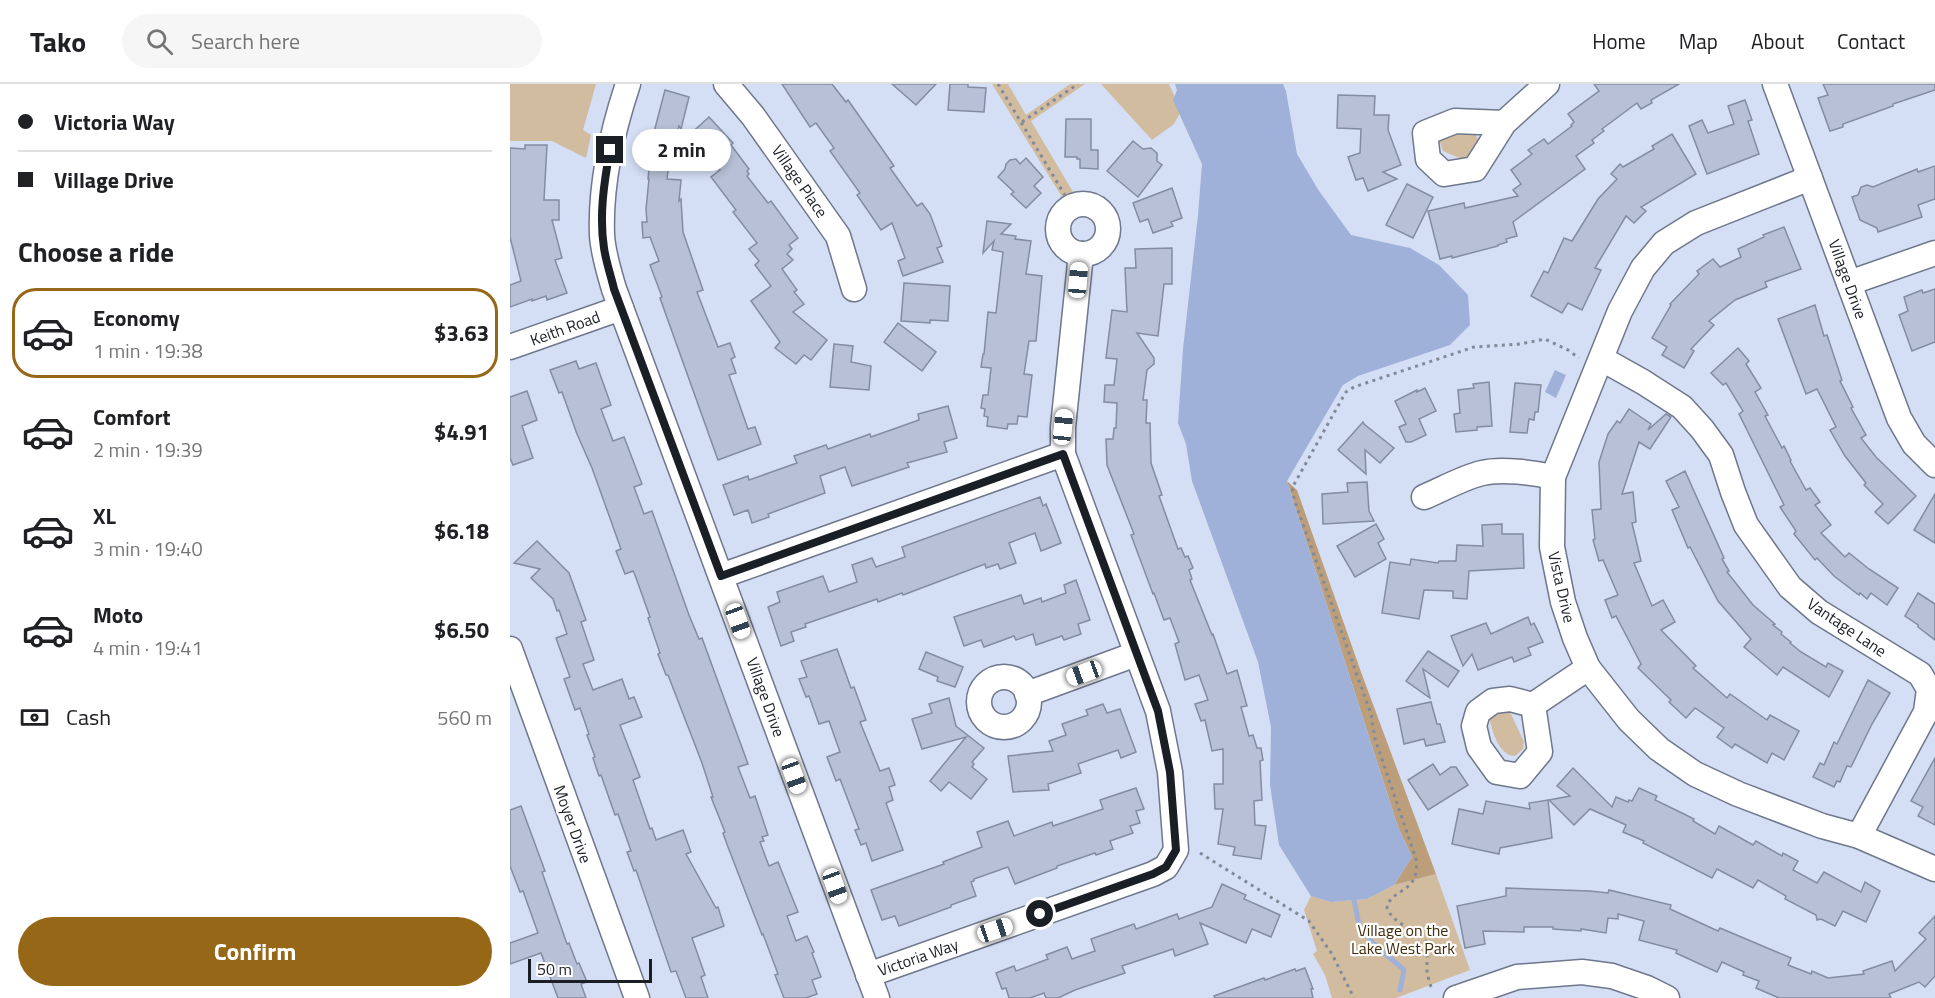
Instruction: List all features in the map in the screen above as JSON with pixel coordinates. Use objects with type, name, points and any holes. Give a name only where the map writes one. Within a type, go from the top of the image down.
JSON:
[{"type":"street","name":"Village Drive","points":[[628,84],[613,134],[604,183],[604,249],[614,289],[877,998]]},
{"type":"street","name":"Village Place","points":[[726,84],[753,116],[838,236],[854,289]]},
{"type":"street","points":[[1504,123],[1547,84]]},
{"type":"street","name":"Village Drive","points":[[1774,84],[1899,418],[1914,444],[1935,465]]},
{"type":"street","name":"Vista Drive","points":[[1810,178],[1696,223],[1664,243],[1643,268],[1592,360],[1553,477],[1552,547],[1563,602],[1588,668],[1629,720],[1659,749],[1695,774],[1738,794],[1811,822],[1859,836],[1935,869]]},
{"type":"street","points":[[1849,283],[1935,253]]},
{"type":"street","points":[[721,576],[1063,454],[1063,427],[1081,254]]},
{"type":"street","name":"Keith Road","points":[[510,347],[621,308]]},
{"type":"street","name":"Vantage Lane","points":[[1592,360],[1643,382],[1682,407],[1721,454],[1732,492],[1746,525],[1790,587],[1819,612],[1920,674],[1929,689],[1926,712],[1859,836]]},
{"type":"street","name":"Victoria Way","points":[[867,975],[1153,874],[1166,867],[1176,850],[1170,772],[1158,711],[1063,454]]},
{"type":"street","points":[[1424,497],[1483,472],[1514,471],[1553,477]]},
{"type":"street","name":"Moyer Drive","points":[[510,649],[637,998]]},
{"type":"street","points":[[1028,694],[1136,654]]},
{"type":"street","points":[[1533,705],[1588,668]]},
{"type":"street","points":[[1456,998],[1517,977],[1582,972],[1612,976],[1647,988],[1667,998]]},
{"type":"path","points":[[998,84],[1066,197]]},
{"type":"path","points":[[1022,122],[1078,84]]},
{"type":"path","points":[[1431,987],[1427,973],[1427,943],[1419,934],[1396,922],[1387,908],[1390,900],[1406,889],[1414,879],[1416,859],[1375,739],[1371,714],[1294,502],[1292,489],[1346,392],[1354,387],[1474,347],[1520,344],[1545,339],[1592,360]]},
{"type":"path","points":[[1200,853],[1309,921],[1337,962],[1354,998]]},
{"type":"green space","points":[[510,84],[596,84],[583,130],[591,135],[586,158],[552,141],[510,141]]},
{"type":"green space","points":[[992,84],[1008,84],[1026,115],[1070,84],[1085,84],[1031,121],[1073,192],[1062,197]]},
{"type":"green space","points":[[1101,84],[1169,84],[1181,111],[1174,124],[1152,140]]},
{"type":"green space","points":[[1445,132],[1475,134],[1479,141],[1467,160],[1443,151],[1439,139]]},
{"type":"green space","points":[[1507,711],[1511,714],[1524,742],[1523,749],[1515,756],[1501,748],[1490,721],[1494,713]]},
{"type":"green space","name":"Village on the Lake West Park","points":[[1436,874],[1470,970],[1396,998],[1332,998],[1325,975],[1313,954],[1317,951],[1304,910],[1311,896],[1331,902],[1367,899],[1394,885]]},
{"type":"shaded area","points":[[1287,481],[1297,490],[1436,874],[1394,885],[1412,857],[1398,827]]},
{"type":"water","points":[[1175,84],[1283,84],[1297,154],[1319,191],[1351,235],[1410,248],[1439,265],[1468,295],[1470,325],[1450,345],[1358,376],[1343,385],[1287,481],[1398,827],[1412,857],[1394,885],[1367,899],[1331,902],[1311,896],[1279,845],[1270,785],[1271,727],[1258,662],[1192,481],[1186,444],[1178,423],[1183,349],[1202,164],[1173,100],[1177,90]]},
{"type":"water","points":[[1555,370],[1566,375],[1556,398],[1545,392]]},
{"type":"building","points":[[782,84],[832,84],[846,102],[848,100],[894,166],[890,168],[917,206],[922,203],[930,214],[942,246],[937,248],[943,262],[903,276],[898,261],[905,258],[892,223],[881,230],[857,195],[860,193],[830,151],[834,148],[816,123],[810,127]]},
{"type":"building","points":[[892,84],[936,84],[916,105]]},
{"type":"building","points":[[950,84],[968,84],[968,87],[986,88],[984,112],[948,110]]},
{"type":"building","points":[[1594,84],[1679,84],[1651,100],[1652,103],[1641,109],[1637,103],[1602,129],[1604,131],[1592,140],[1594,143],[1576,156],[1585,169],[1513,222],[1517,236],[1506,239],[1507,242],[1498,246],[1440,259],[1428,211],[1464,203],[1465,208],[1518,196],[1513,190],[1521,184],[1511,170],[1532,154],[1528,150],[1544,139],[1548,144],[1572,126],[1574,122],[1568,114],[1599,91]]},
{"type":"building","points":[[1823,84],[1935,84],[1935,90],[1893,104],[1893,106],[1830,131],[1818,98],[1828,95]]},
{"type":"building","points":[[665,90],[689,97],[681,129],[679,126],[670,155],[667,179],[681,180],[679,201],[681,199],[683,232],[703,290],[697,292],[718,347],[730,343],[735,357],[731,359],[736,373],[729,375],[748,429],[755,427],[761,444],[718,460],[650,265],[659,261],[650,237],[643,238],[642,222],[647,222],[652,140]]},
{"type":"building","points":[[1338,95],[1375,96],[1374,115],[1389,115],[1388,130],[1401,165],[1383,172],[1397,179],[1368,191],[1363,178],[1356,180],[1348,157],[1360,153],[1361,129],[1337,128]]},
{"type":"building","points":[[1745,100],[1752,120],[1748,121],[1759,154],[1707,174],[1689,126],[1702,120],[1708,133],[1734,124],[1728,106]]},
{"type":"building","points":[[709,117],[733,143],[731,145],[749,169],[747,176],[768,203],[771,201],[798,238],[789,245],[792,249],[787,254],[793,260],[782,269],[797,290],[794,292],[804,304],[793,312],[827,340],[811,360],[804,355],[796,364],[775,348],[780,342],[751,301],[771,286],[755,265],[759,261],[749,249],[757,243],[733,212],[736,210],[711,177],[720,170],[688,136]]},
{"type":"building","points":[[1066,119],[1091,119],[1091,150],[1098,150],[1098,169],[1080,168],[1080,159],[1065,157]]},
{"type":"building","points":[[1672,134],[1696,174],[1641,207],[1646,211],[1634,223],[1626,216],[1595,268],[1601,270],[1582,310],[1568,303],[1562,313],[1531,296],[1544,271],[1548,273],[1564,238],[1572,241],[1598,199],[1617,179],[1611,174],[1620,164],[1623,167],[1654,149],[1652,146]]},
{"type":"building","points":[[1133,141],[1143,149],[1151,148],[1157,153],[1157,161],[1162,165],[1138,197],[1107,171]]},
{"type":"building","points":[[525,145],[547,145],[544,200],[559,200],[559,220],[552,220],[562,258],[555,260],[567,293],[547,300],[546,296],[532,301],[532,299],[510,307],[510,285],[521,281],[510,237],[510,148],[525,149]]},
{"type":"building","points":[[1026,158],[1043,177],[1034,186],[1041,193],[1026,208],[1011,194],[1014,192],[998,177],[1010,160],[1016,159],[1020,164]]},
{"type":"building","points":[[1935,166],[1935,199],[1918,205],[1922,217],[1878,232],[1877,228],[1860,220],[1852,197],[1858,195],[1861,187],[1867,185],[1873,187],[1917,169],[1918,172]]},
{"type":"building","points":[[1407,184],[1433,197],[1413,238],[1386,225]]},
{"type":"building","points":[[1172,188],[1182,218],[1171,222],[1173,226],[1153,233],[1148,219],[1140,222],[1133,203]]},
{"type":"building","points":[[987,221],[1011,224],[1001,234],[1031,241],[1026,274],[1042,276],[1036,341],[1029,341],[1024,374],[1032,375],[1027,417],[1018,416],[1017,424],[1008,424],[1007,429],[987,426],[988,417],[984,416],[985,409],[981,408],[983,395],[988,395],[991,368],[981,367],[988,312],[996,313],[1003,252],[992,250],[994,241],[983,253]]},
{"type":"building","points":[[1784,227],[1801,269],[1765,282],[1767,287],[1735,300],[1709,321],[1714,325],[1691,349],[1694,351],[1684,368],[1662,355],[1667,347],[1652,338],[1670,304],[1699,274],[1697,271],[1713,259],[1720,267],[1741,257],[1738,249],[1764,237],[1763,235]]},
{"type":"building","points":[[1172,248],[1172,284],[1164,284],[1158,336],[1137,333],[1154,358],[1154,364],[1147,370],[1143,400],[1147,400],[1146,423],[1150,423],[1151,463],[1162,495],[1159,496],[1178,549],[1181,548],[1185,557],[1188,556],[1193,568],[1189,570],[1192,579],[1190,580],[1227,674],[1237,670],[1247,706],[1241,707],[1249,736],[1253,735],[1257,748],[1261,748],[1262,800],[1254,801],[1255,825],[1266,826],[1261,859],[1233,855],[1235,847],[1218,844],[1223,809],[1215,809],[1214,784],[1223,784],[1223,749],[1212,751],[1205,720],[1201,721],[1195,704],[1208,700],[1199,675],[1185,680],[1175,644],[1179,642],[1170,618],[1164,620],[1153,594],[1131,535],[1134,534],[1107,465],[1106,439],[1113,439],[1117,403],[1104,402],[1105,385],[1114,385],[1117,359],[1106,358],[1112,310],[1127,312],[1125,268],[1136,268],[1135,249]]},
{"type":"building","points":[[904,283],[950,286],[948,321],[930,320],[930,323],[901,321]]},
{"type":"building","points":[[1935,289],[1935,342],[1912,351],[1899,315],[1908,311],[1904,297],[1922,290],[1923,293]]},
{"type":"building","points":[[1815,305],[1824,336],[1827,335],[1842,380],[1840,381],[1853,407],[1851,408],[1866,435],[1861,438],[1876,457],[1916,496],[1888,524],[1875,512],[1883,504],[1864,485],[1866,483],[1845,456],[1830,430],[1836,427],[1817,389],[1806,394],[1778,319]]},
{"type":"building","points":[[898,323],[936,352],[922,371],[884,342]]},
{"type":"building","points":[[834,344],[853,346],[851,362],[871,366],[869,390],[830,387]]},
{"type":"building","points":[[1738,348],[1749,361],[1746,364],[1761,388],[1755,392],[1768,415],[1765,416],[1782,448],[1784,446],[1806,490],[1810,488],[1820,502],[1815,505],[1831,525],[1821,533],[1845,557],[1849,553],[1898,588],[1887,605],[1871,593],[1867,599],[1860,593],[1859,595],[1834,576],[1817,558],[1815,560],[1794,534],[1796,531],[1780,507],[1784,505],[1739,414],[1743,411],[1726,383],[1723,385],[1711,373]]},
{"type":"building","points":[[576,361],[579,369],[596,363],[611,405],[601,409],[613,441],[624,437],[642,484],[634,487],[644,514],[652,511],[689,615],[699,639],[702,638],[748,764],[738,767],[750,798],[755,796],[768,835],[762,837],[764,841],[760,842],[769,866],[778,862],[798,912],[787,916],[796,941],[807,936],[814,952],[812,953],[821,977],[812,980],[817,994],[806,998],[784,998],[775,975],[778,974],[728,847],[702,763],[658,654],[660,653],[648,618],[650,617],[635,575],[633,571],[625,574],[616,551],[621,549],[592,468],[562,392],[559,393],[550,370]]},
{"type":"building","points":[[1489,382],[1492,426],[1456,432],[1454,414],[1460,413],[1458,390],[1474,388],[1473,384]]},
{"type":"building","points":[[1515,383],[1541,385],[1538,412],[1535,412],[1534,420],[1529,419],[1527,433],[1510,432]]},
{"type":"building","points":[[1425,388],[1436,411],[1419,419],[1426,435],[1406,442],[1399,427],[1406,424],[1395,401]]},
{"type":"building","points":[[527,391],[537,420],[522,426],[533,458],[513,465],[510,458],[510,397]]},
{"type":"building","points":[[948,406],[957,438],[944,442],[947,452],[907,463],[909,467],[852,486],[845,467],[820,476],[825,493],[768,514],[769,517],[752,523],[748,510],[734,515],[723,485],[748,476],[749,480],[797,463],[794,456],[826,445],[828,449],[870,434],[871,437],[919,420],[918,414]]},
{"type":"building","points":[[1629,409],[1651,424],[1648,430],[1666,414],[1671,417],[1650,449],[1639,442],[1622,494],[1633,492],[1636,522],[1632,523],[1641,561],[1634,563],[1652,606],[1663,600],[1675,622],[1661,630],[1696,666],[1693,668],[1727,698],[1730,694],[1767,720],[1770,715],[1799,731],[1784,760],[1772,753],[1767,763],[1735,744],[1732,748],[1717,737],[1724,728],[1695,708],[1686,718],[1638,668],[1641,664],[1616,616],[1612,618],[1605,600],[1618,595],[1603,560],[1599,561],[1593,540],[1595,539],[1592,510],[1601,509],[1599,462],[1608,434],[1617,421],[1620,423]]},
{"type":"building","points":[[1363,422],[1394,448],[1380,463],[1365,450],[1366,474],[1338,450]]},
{"type":"building","points":[[1685,471],[1724,558],[1722,559],[1729,571],[1727,572],[1753,605],[1775,624],[1773,625],[1782,632],[1781,634],[1801,652],[1826,667],[1828,663],[1843,671],[1829,697],[1783,667],[1777,675],[1744,647],[1751,639],[1718,601],[1690,547],[1688,548],[1672,510],[1679,507],[1666,481]]},
{"type":"building","points":[[1367,482],[1369,511],[1374,521],[1323,524],[1322,494],[1348,492],[1347,483]]},
{"type":"building","points":[[1935,494],[1935,543],[1914,530]]},
{"type":"building","points":[[1040,497],[1043,506],[1046,504],[1061,543],[1041,551],[1035,533],[1009,543],[1016,563],[1000,569],[998,564],[986,568],[985,564],[903,595],[902,593],[878,602],[877,599],[805,624],[806,627],[791,632],[794,641],[781,646],[768,607],[780,602],[777,592],[823,576],[829,592],[857,582],[852,565],[872,558],[876,567],[905,557],[902,547]]},
{"type":"building","points":[[1376,524],[1384,539],[1378,543],[1386,559],[1355,577],[1337,546]]},
{"type":"building","points":[[1502,524],[1502,534],[1523,534],[1524,568],[1469,571],[1467,599],[1453,598],[1453,591],[1424,590],[1419,619],[1382,613],[1390,562],[1410,565],[1411,559],[1438,563],[1439,561],[1456,561],[1457,545],[1483,546],[1482,525]]},
{"type":"building","points":[[537,541],[569,573],[586,620],[581,622],[594,660],[583,664],[593,690],[622,679],[629,699],[634,697],[642,717],[620,725],[640,777],[633,780],[650,829],[652,828],[656,840],[683,830],[691,852],[686,854],[716,908],[718,907],[724,926],[692,938],[705,975],[701,977],[708,998],[686,998],[676,971],[671,972],[636,870],[634,871],[627,852],[631,851],[618,814],[615,815],[601,775],[599,776],[580,708],[575,710],[564,679],[570,677],[556,638],[567,634],[559,610],[557,611],[553,599],[531,578],[540,569],[514,563]]},
{"type":"building","points":[[1076,580],[1090,620],[1078,624],[1081,634],[1064,640],[1062,636],[1036,645],[1033,634],[1016,640],[1014,636],[984,647],[981,640],[964,646],[954,617],[1021,595],[1024,604],[1041,598],[1042,602],[1066,593],[1064,585]]},
{"type":"building","points":[[1918,593],[1935,604],[1935,640],[1905,616]]},
{"type":"building","points":[[1528,617],[1531,625],[1534,623],[1543,642],[1528,648],[1531,655],[1514,662],[1512,657],[1478,670],[1472,654],[1463,666],[1451,636],[1486,623],[1491,634]]},
{"type":"building","points":[[837,649],[866,720],[860,722],[880,771],[889,768],[895,785],[889,787],[893,800],[886,803],[903,850],[872,861],[866,843],[861,845],[855,830],[859,829],[840,779],[836,781],[827,757],[840,752],[829,721],[819,724],[809,696],[806,697],[799,679],[807,677],[801,661]]},
{"type":"building","points":[[1428,651],[1459,671],[1448,687],[1423,669],[1430,698],[1406,681]]},
{"type":"building","points":[[926,652],[963,667],[955,687],[937,681],[938,677],[919,669]]},
{"type":"building","points":[[1868,680],[1890,693],[1851,767],[1847,766],[1840,782],[1837,781],[1834,787],[1813,777],[1820,763],[1824,765],[1834,742],[1837,744]]},
{"type":"building","points":[[949,698],[956,726],[984,748],[972,762],[974,764],[972,767],[987,779],[971,799],[949,782],[941,791],[930,781],[966,737],[922,749],[912,719],[932,713],[929,704]]},
{"type":"building","points":[[1431,702],[1445,742],[1426,746],[1424,739],[1404,744],[1397,709]]},
{"type":"building","points":[[1103,704],[1107,713],[1120,709],[1136,752],[1121,758],[1118,750],[1078,764],[1081,773],[1048,784],[1049,790],[1013,792],[1008,756],[1053,751],[1049,741],[1066,735],[1062,724],[1088,715],[1086,710]]},
{"type":"building","points":[[1935,758],[1935,825],[1918,816],[1923,807],[1911,801]]},
{"type":"building","points":[[1433,764],[1440,775],[1451,767],[1456,767],[1468,785],[1428,810],[1408,780]]},
{"type":"building","points":[[1573,768],[1612,807],[1616,797],[1628,802],[1632,801],[1639,788],[1657,796],[1655,800],[1694,819],[1693,821],[1715,834],[1719,826],[1753,845],[1756,841],[1782,856],[1783,853],[1798,861],[1793,870],[1817,883],[1824,872],[1861,892],[1865,882],[1880,891],[1866,922],[1843,911],[1835,926],[1821,919],[1817,920],[1816,915],[1785,899],[1786,896],[1758,880],[1753,888],[1717,869],[1712,878],[1623,832],[1626,825],[1590,809],[1574,825],[1549,800],[1570,796],[1557,786]]},
{"type":"building","points":[[1136,788],[1144,809],[1136,811],[1140,823],[1130,826],[1133,833],[1110,841],[1113,849],[1057,866],[1057,868],[1015,884],[1008,867],[974,879],[971,882],[976,896],[951,905],[951,907],[899,926],[895,916],[882,920],[871,890],[944,864],[943,862],[982,847],[977,832],[1008,821],[1014,836],[1052,822],[1053,826],[1103,809],[1100,800]]},
{"type":"building","points":[[1548,800],[1552,838],[1500,848],[1499,854],[1452,844],[1459,809],[1483,814],[1486,801],[1530,809],[1529,803]]},
{"type":"building","points":[[521,806],[545,871],[542,872],[567,944],[569,943],[587,982],[581,984],[586,998],[558,998],[541,953],[510,964],[510,943],[538,933],[523,891],[520,892],[510,866],[510,810]]},
{"type":"building","points":[[1222,884],[1246,895],[1244,899],[1280,915],[1271,937],[1252,929],[1246,943],[1200,923],[1208,944],[1175,956],[1173,949],[1122,966],[1125,973],[1058,998],[1046,998],[1044,993],[1030,998],[1009,998],[1006,988],[1002,989],[996,973],[1014,966],[1016,971],[1048,959],[1046,955],[1067,947],[1072,959],[1095,951],[1091,939],[1134,924],[1136,929],[1177,914],[1179,919],[1212,907]]},
{"type":"building","points":[[1506,888],[1608,893],[1609,890],[1671,905],[1670,909],[1718,931],[1720,928],[1791,958],[1788,965],[1828,978],[1864,974],[1863,971],[1892,961],[1895,971],[1926,939],[1919,933],[1935,916],[1935,976],[1925,987],[1919,982],[1889,994],[1891,998],[1779,998],[1756,988],[1759,981],[1743,975],[1744,972],[1722,962],[1717,972],[1676,953],[1677,950],[1639,940],[1644,921],[1618,914],[1618,919],[1608,918],[1606,933],[1581,929],[1581,931],[1553,929],[1553,927],[1524,927],[1524,932],[1483,931],[1485,944],[1465,948],[1457,906],[1506,896]]},
{"type":"building","points":[[1305,968],[1313,989],[1311,989],[1313,998],[1215,998],[1214,996],[1264,978],[1265,980],[1295,969],[1296,971]]},
{"type":"waterway","points":[[1354,900],[1359,925],[1374,944],[1404,970],[1400,990]]},
{"type":"route","points":[[610,150],[604,183],[602,235],[614,289],[721,576],[1063,454],[1158,711],[1170,772],[1176,850],[1166,867],[1153,874],[1040,914]]}]
